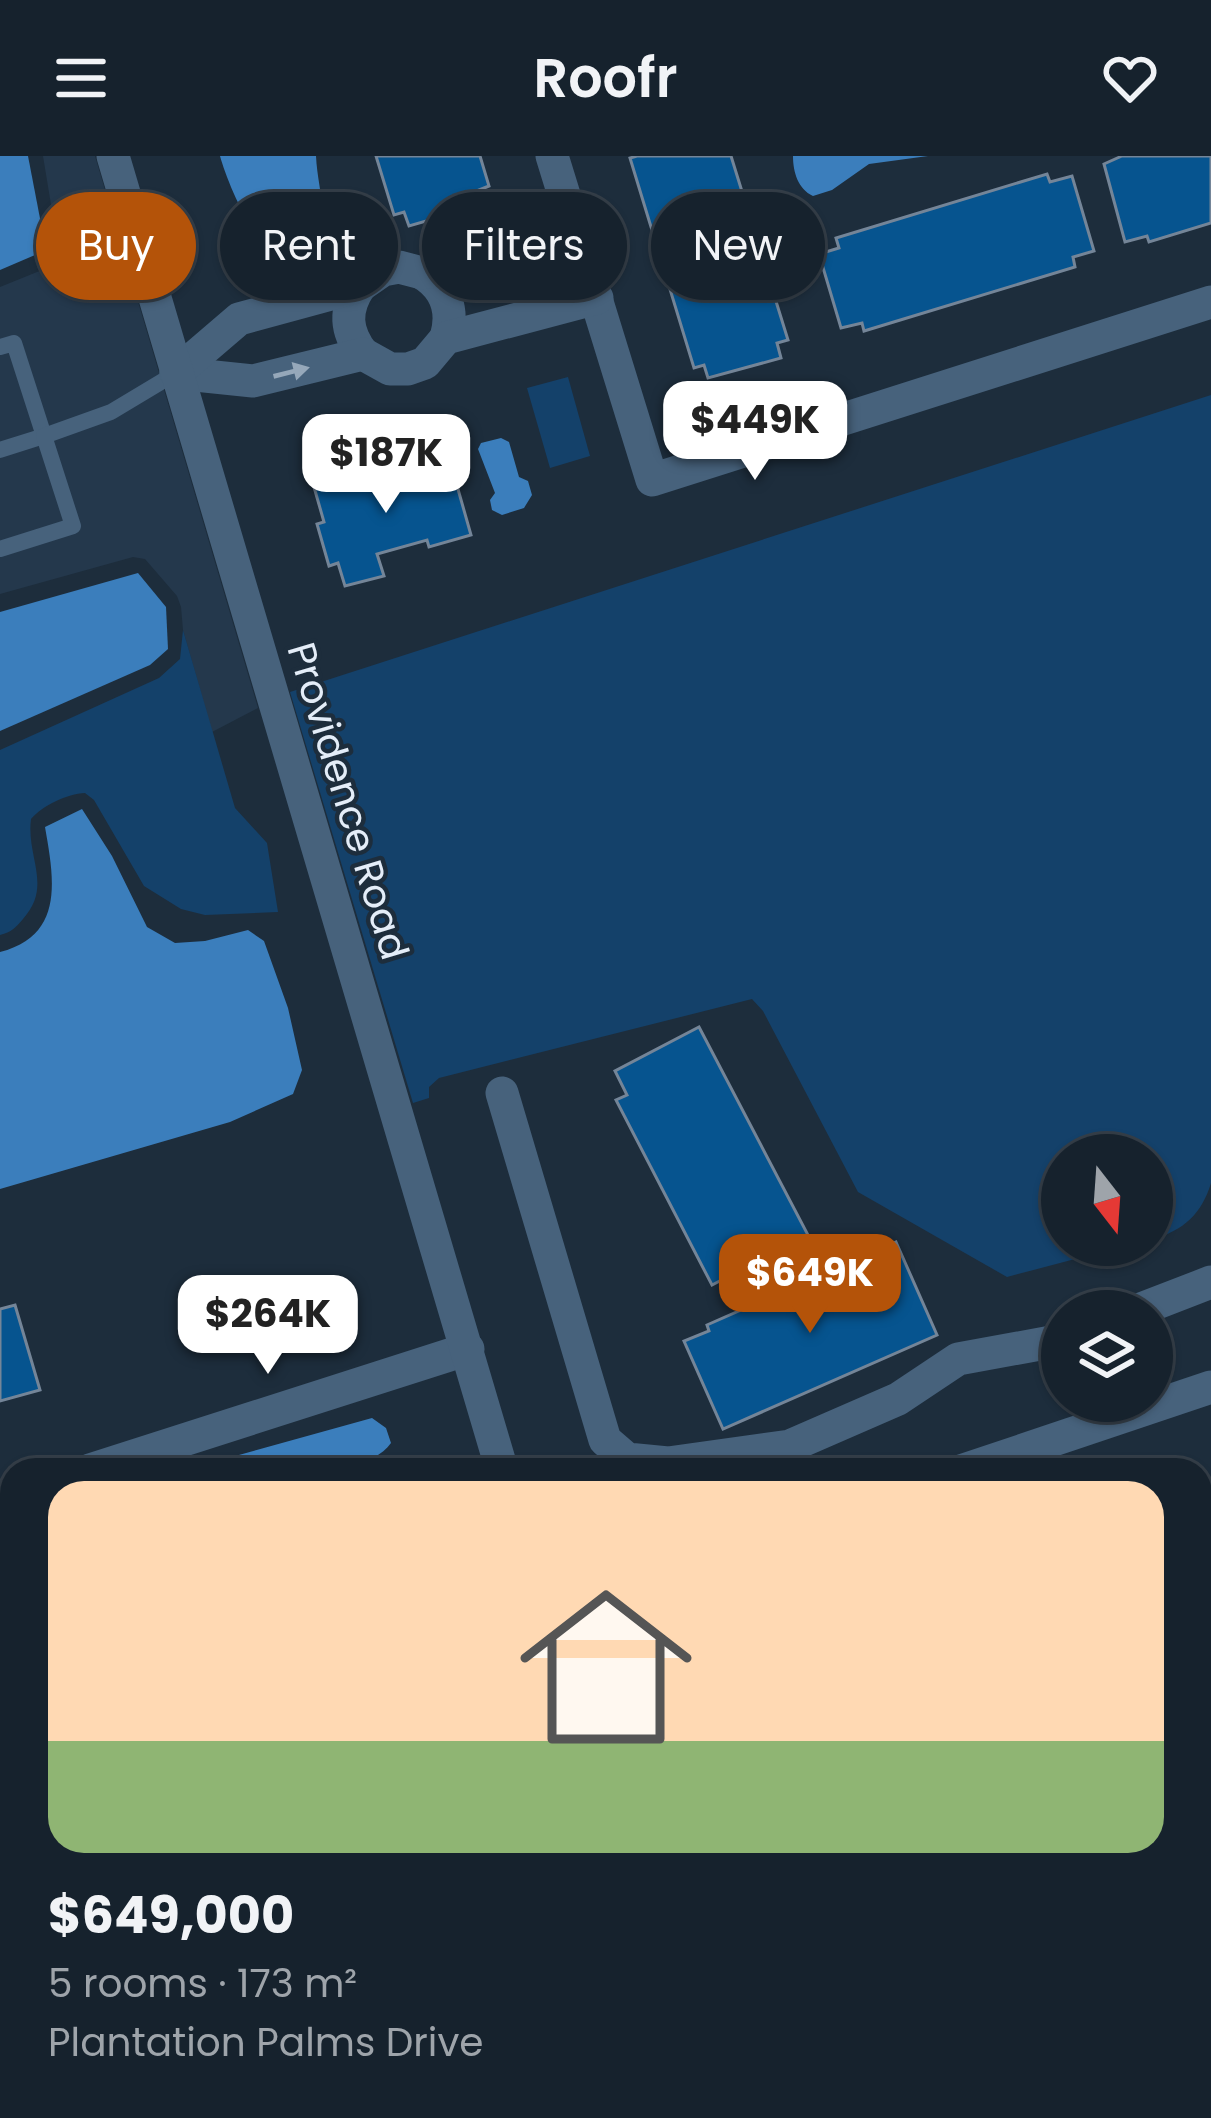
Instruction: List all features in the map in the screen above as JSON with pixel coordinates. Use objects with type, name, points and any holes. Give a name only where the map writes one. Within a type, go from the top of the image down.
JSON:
[{"type":"street","name":"Providence Road","points":[[112,156],[499,1458]]},
{"type":"street","points":[[552,156],[563,192]]},
{"type":"street","points":[[398,267],[422,273]]},
{"type":"street","points":[[176,373],[239,319],[309,300]]},
{"type":"street","points":[[352,300],[351,336],[363,354],[390,369],[408,369],[439,352],[451,319],[446,300]]},
{"type":"street","points":[[446,338],[589,300]]},
{"type":"street","points":[[598,300],[652,480],[1211,302]]},
{"type":"street","points":[[176,373],[253,381],[363,354]]},
{"type":"street","points":[[502,1093],[605,1440],[626,1458]]},
{"type":"street","points":[[1173,1297],[1211,1282]]},
{"type":"street","points":[[127,1458],[468,1349]]},
{"type":"street","points":[[704,1458],[790,1446],[898,1400],[958,1359],[1041,1349]]},
{"type":"street","points":[[1173,1395],[1211,1387]]},
{"type":"street","points":[[989,1458],[1064,1422]]},
{"type":"lane","points":[[0,347],[14,343],[73,526],[0,549]]},
{"type":"lane","points":[[0,450],[111,412],[176,373]]},
{"type":"shaded area","points":[[0,156],[28,156],[36,198],[36,252],[0,270]]},
{"type":"shaded area","points":[[43,156],[95,156],[106,192],[49,192]]},
{"type":"shaded area","points":[[220,156],[316,156],[320,192],[233,192]]},
{"type":"shaded area","points":[[793,156],[928,156],[869,164],[825,192],[804,189]]},
{"type":"shaded area","points":[[36,272],[36,300],[138,300],[258,708],[212,732],[177,596],[145,559],[133,557],[0,594],[0,287]]},
{"type":"shaded area","points":[[568,377],[590,456],[550,468],[527,388]]},
{"type":"shaded area","points":[[1211,395],[1211,1183],[1202,1203],[1173,1231],[1173,1134],[1041,1134],[1041,1266],[1049,1266],[1007,1277],[858,1192],[763,1011],[752,999],[439,1078],[429,1087],[429,1098],[413,1103],[290,692]]},
{"type":"shaded area","points":[[501,438],[509,442],[519,477],[528,481],[532,495],[524,508],[502,515],[492,510],[490,500],[495,493],[478,449],[481,443]]},
{"type":"shaded area","points":[[138,573],[166,607],[168,649],[150,665],[0,731],[0,612]]},
{"type":"shaded area","points":[[183,630],[235,808],[267,843],[278,912],[205,915],[181,909],[144,886],[94,800],[85,793],[56,801],[31,819],[36,895],[20,922],[0,935],[0,750],[159,678],[180,659]]},
{"type":"shaded area","points":[[82,809],[112,856],[147,927],[175,943],[248,930],[264,941],[288,1008],[302,1070],[293,1094],[230,1122],[0,1189],[0,952],[36,933],[45,919],[52,885],[45,827]]},
{"type":"shaded area","points":[[372,1418],[386,1428],[391,1443],[371,1458],[228,1458]]},
{"type":"building","points":[[376,156],[480,156],[489,186],[479,192],[422,192],[422,222],[409,226],[404,212],[398,214],[398,192],[387,192]]},
{"type":"building","points":[[731,156],[742,192],[651,192],[651,227],[630,158]]},
{"type":"building","points":[[1122,156],[1211,156],[1211,223],[1149,242],[1147,236],[1125,242],[1104,164]]},
{"type":"building","points":[[1047,174],[1050,182],[1072,176],[1094,251],[1073,257],[1075,267],[864,331],[862,323],[841,328],[825,274],[825,252],[839,248],[836,238]]},
{"type":"building","points":[[673,300],[776,300],[788,340],[777,343],[781,358],[708,378],[704,365],[694,368]]},
{"type":"building","points":[[450,461],[471,535],[429,547],[427,540],[377,554],[384,576],[345,586],[338,563],[329,566],[317,524],[324,522],[312,480],[353,469],[356,480],[399,469],[400,474]]},
{"type":"building","points":[[699,1027],[808,1235],[712,1285],[616,1100],[627,1095],[615,1071]]},
{"type":"building","points":[[896,1242],[937,1335],[723,1429],[684,1341],[709,1331],[707,1325]]},
{"type":"building","points":[[15,1305],[40,1390],[0,1401],[0,1309]]}]
